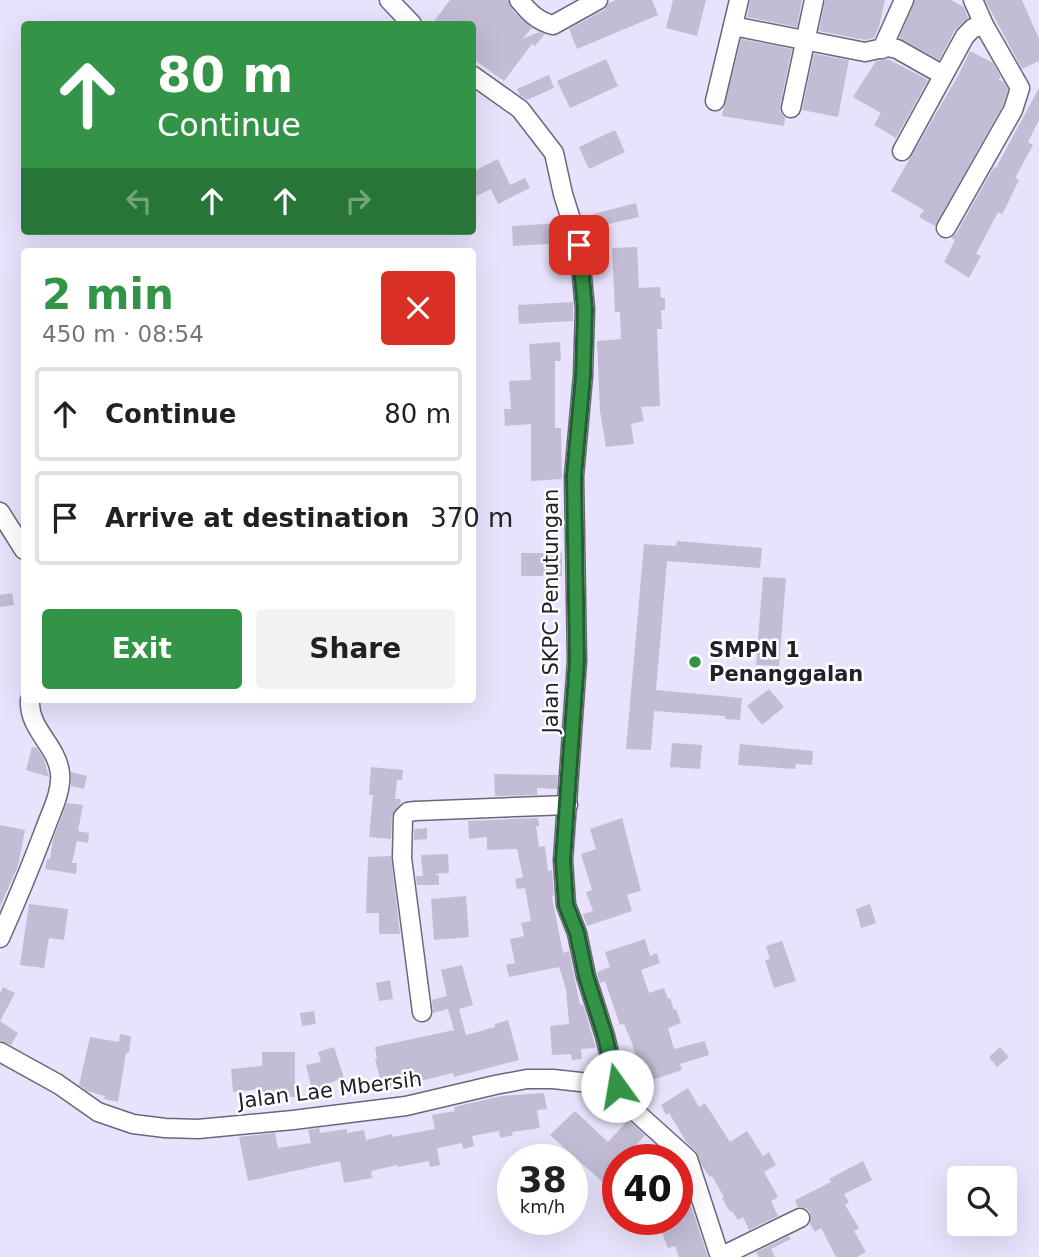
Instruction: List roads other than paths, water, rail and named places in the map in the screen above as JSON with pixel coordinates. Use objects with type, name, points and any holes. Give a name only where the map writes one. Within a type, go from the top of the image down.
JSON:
[{"type":"street","points":[[519,0],[543,23],[554,25],[598,0]]},
{"type":"street","points":[[715,101],[740,0]]},
{"type":"street","points":[[792,108],[814,0]]},
{"type":"street","points":[[882,49],[904,0]]},
{"type":"street","points":[[946,228],[1013,110],[1020,88],[973,0]]},
{"type":"street","points":[[396,2],[410,21]]},
{"type":"street","points":[[902,151],[965,36],[973,28],[984,25]]},
{"type":"street","points":[[733,26],[865,52],[888,47],[897,49],[943,75]]},
{"type":"street","name":"Jalan SKPC Penutungan","points":[[476,78],[520,109],[554,153],[579,245],[585,309],[583,376],[574,476],[577,661],[563,860],[564,883],[566,905],[577,933],[586,976],[617,1086]]},
{"type":"street","points":[[0,512],[21,545]]},
{"type":"street","points":[[0,939],[58,794],[60,773],[53,751],[32,719],[30,703]]},
{"type":"street","points":[[422,1012],[402,858],[403,817],[408,812],[415,811],[568,805]]},
{"type":"street","name":"Jalan Lae Mbersih","points":[[0,1052],[58,1084],[98,1112],[121,1120],[165,1128],[198,1129],[406,1106],[527,1079],[617,1086]]},
{"type":"street","points":[[617,1086],[628,1105],[688,1159],[720,1257],[800,1218]]},
{"type":"place","name":"SMPN 1 Penanggalan","points":[[695,662]]}]
